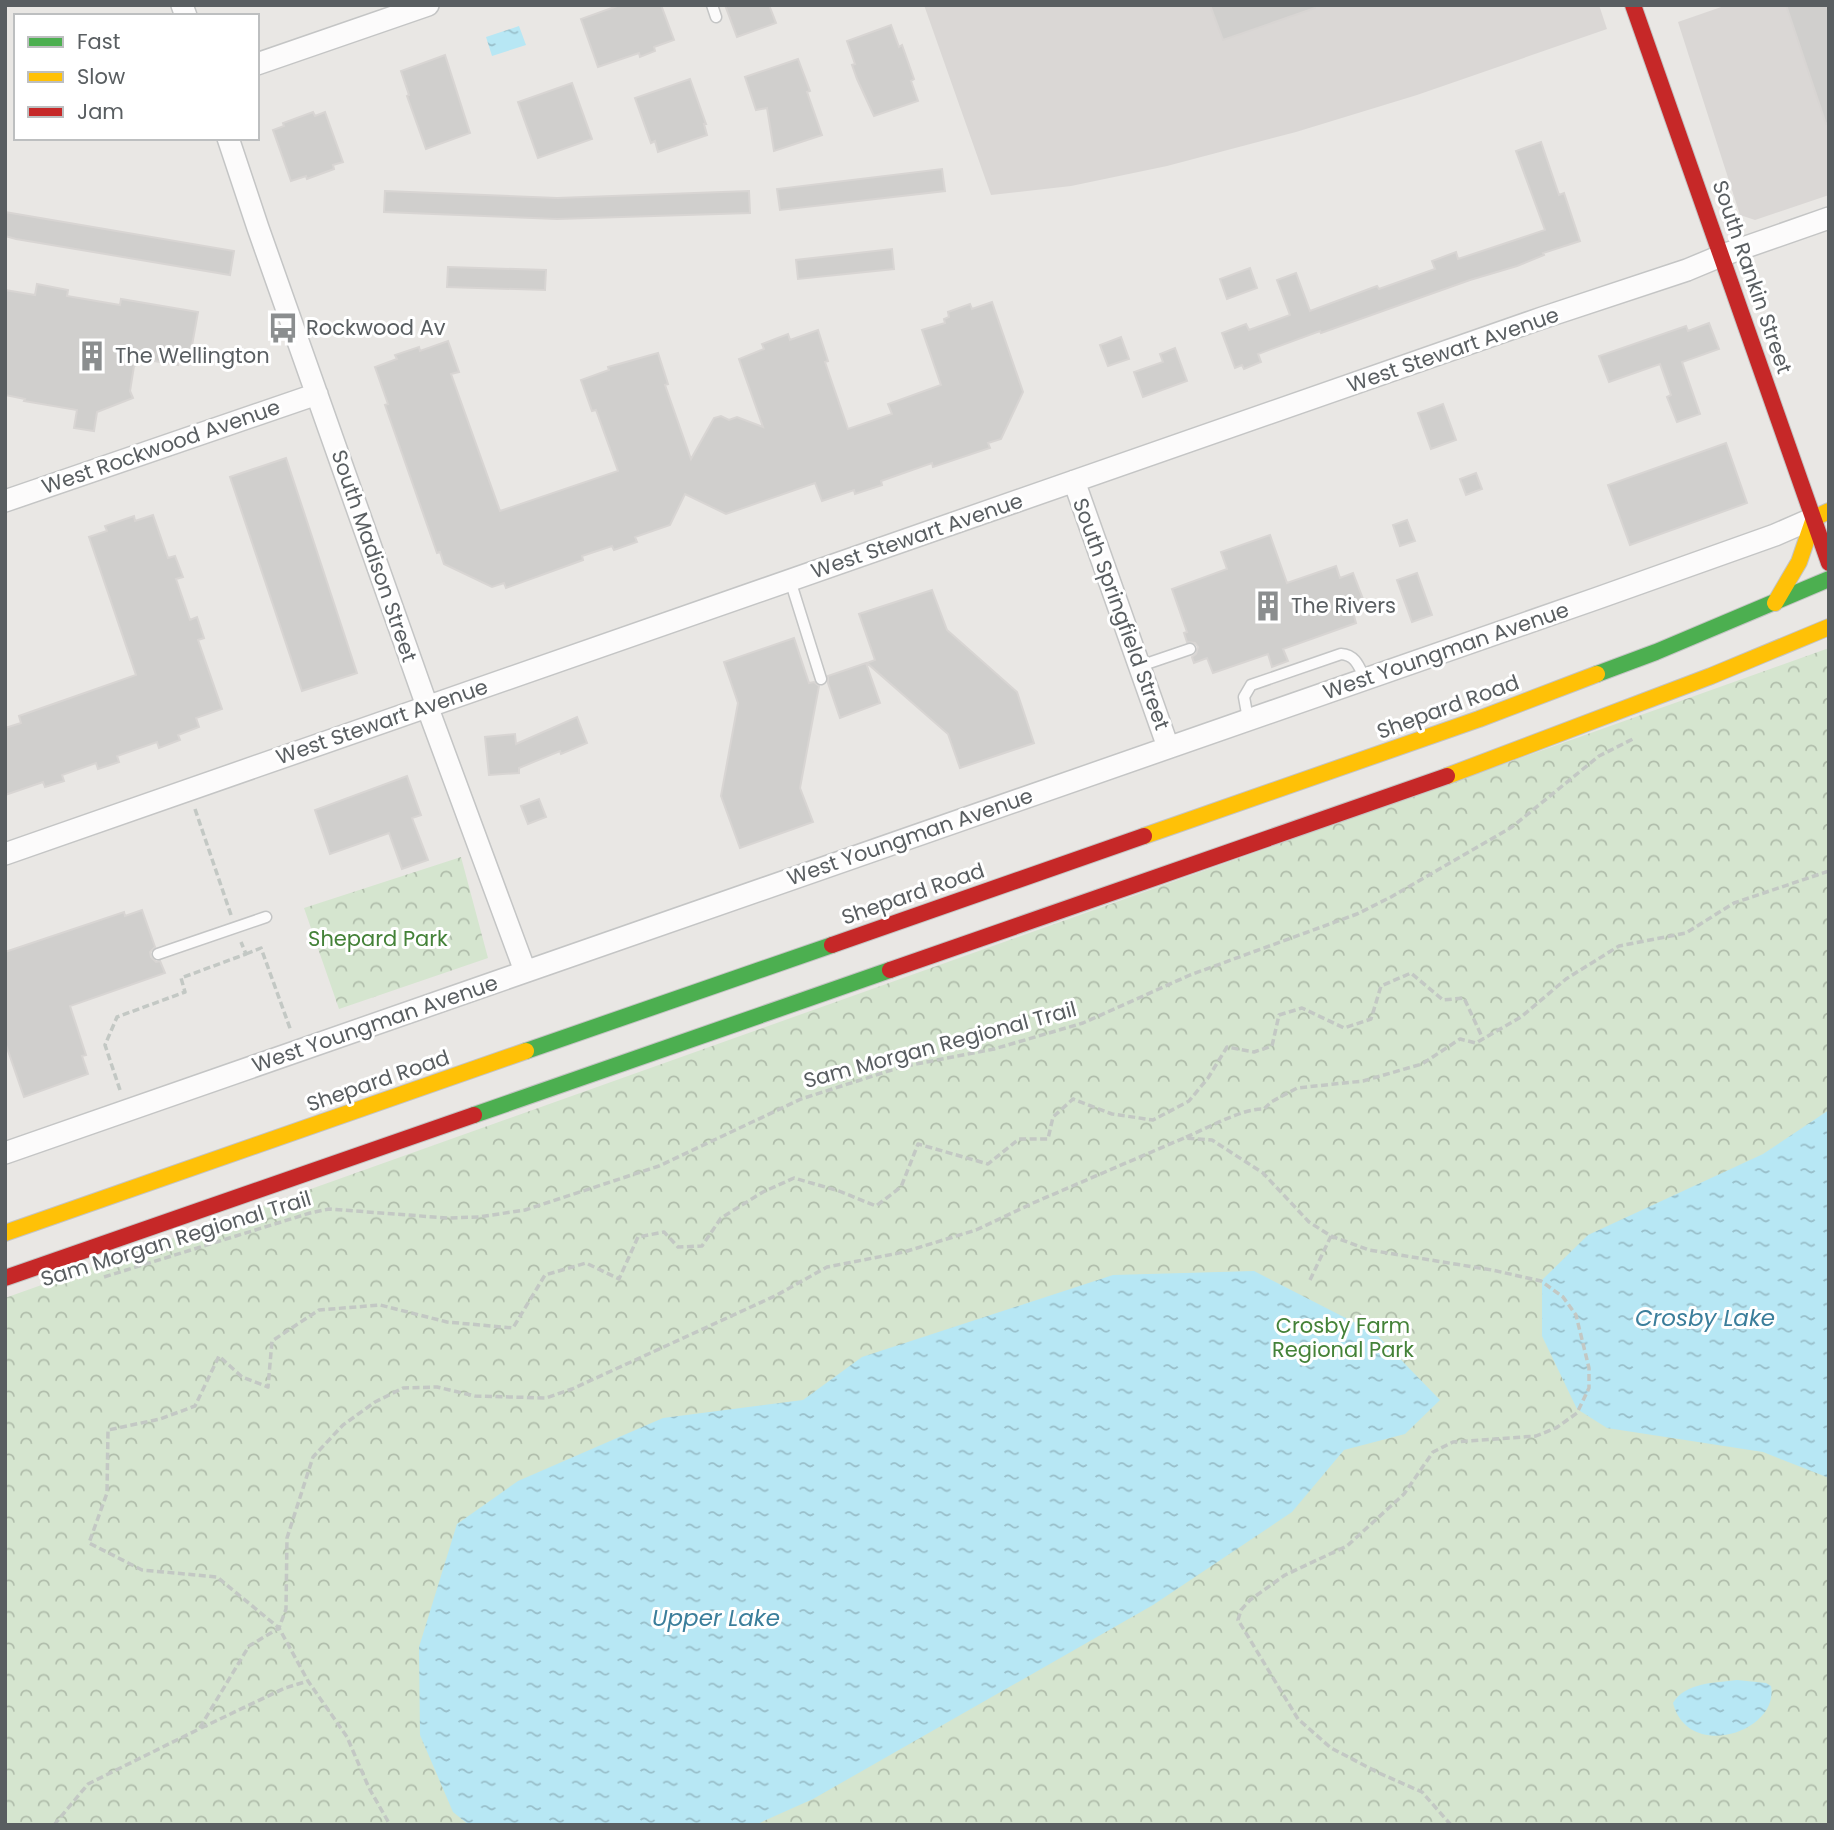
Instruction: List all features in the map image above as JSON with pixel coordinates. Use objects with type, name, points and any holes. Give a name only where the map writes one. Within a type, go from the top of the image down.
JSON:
[{"type":"main road","name":"South Rankin Street","points":[[1633,5],[1723,255],[1821,514],[1829,562]]},
{"type":"main road","points":[[1774,603],[1798,569],[1821,514]]},
{"type":"main road","name":"Shepard Road","points":[[5,1233],[1479,719],[1656,652],[1829,579]]},
{"type":"main road","points":[[1712,676],[1812,617]]},
{"type":"main road","points":[[5,1276],[1469,768],[1712,676],[1829,627]]},
{"type":"street","points":[[259,63],[428,5]]},
{"type":"street","name":"South Madison Street","points":[[229,140],[427,706],[525,971]]},
{"type":"street","name":"West Stewart Avenue","points":[[5,854],[1688,270],[1829,218]]},
{"type":"street","name":"West Rockwood Avenue","points":[[5,501],[317,394]]},
{"type":"street","name":"South Springfield Street","points":[[1074,481],[1168,747]]},
{"type":"street","name":"West Youngman Avenue","points":[[5,1153],[1775,535],[1821,514]]},
{"type":"lane","points":[[712,5],[716,17]]},
{"type":"lane","points":[[790,580],[821,679]]},
{"type":"lane","points":[[1140,666],[1190,649]]},
{"type":"lane","points":[[1248,719],[1244,697],[1251,685],[1341,654],[1349,654],[1355,659],[1365,679]]},
{"type":"lane","points":[[158,954],[266,918]]},
{"type":"path","name":"Sam Morgan Regional Trail","points":[[98,1279],[329,1209],[447,1218],[479,1217],[525,1210],[659,1166],[800,1099],[901,1067],[995,1049],[1083,1023],[1190,975],[1357,914],[1391,897],[1512,827],[1598,756],[1642,735]]},
{"type":"path","points":[[199,1729],[249,1646],[279,1628],[286,1609],[287,1538],[313,1457],[342,1425],[375,1402],[403,1388],[437,1387],[475,1396],[546,1398],[572,1389],[777,1295],[827,1267],[904,1252],[976,1230],[1233,1118],[1240,1112],[1252,1108],[1264,1109],[1271,1102],[1297,1088],[1363,1081],[1422,1064],[1460,1039],[1476,1043],[1521,1017],[1566,979],[1619,946],[1686,933],[1734,903],[1829,871]]},
{"type":"path","points":[[246,954],[261,948],[290,1031]]},
{"type":"path","points":[[390,1825],[369,1788],[347,1737],[308,1681],[279,1628],[217,1577],[142,1570],[89,1542],[107,1493],[108,1430],[160,1419],[195,1406],[219,1356],[242,1377],[268,1387],[272,1341],[319,1310],[380,1305],[447,1322],[513,1328],[545,1275],[586,1263],[619,1279],[638,1237],[664,1232],[678,1247],[702,1246],[721,1218],[763,1192],[794,1178],[839,1191],[876,1206],[901,1187],[918,1144],[988,1164],[1019,1139],[1048,1139],[1053,1117],[1073,1099],[1112,1114],[1153,1120],[1189,1101],[1208,1078],[1227,1047],[1254,1052],[1272,1046],[1279,1015],[1302,1009],[1344,1028],[1371,1019],[1381,986],[1411,973],[1443,1000],[1464,998],[1483,1039]]},
{"type":"path","points":[[1184,1138],[1212,1139],[1263,1173],[1309,1223],[1331,1236],[1369,1250],[1541,1281],[1563,1297],[1576,1315],[1589,1368],[1589,1388],[1577,1413],[1556,1428],[1536,1436],[1453,1442],[1440,1447],[1433,1452],[1404,1494],[1347,1546],[1285,1575],[1250,1600],[1241,1610],[1238,1620],[1298,1719],[1331,1748],[1422,1792],[1451,1825]]},
{"type":"path","points":[[1310,1280],[1331,1236]]},
{"type":"path","points":[[54,1825],[88,1784],[285,1688],[308,1681]]},
{"type":"shaded area","points":[[924,5],[1599,5],[1607,29],[1417,95],[1296,132],[1167,166],[1071,186],[991,195]]},
{"type":"shaded area","points":[[1727,5],[1829,5],[1829,195],[1755,220],[1740,215],[1678,22]]},
{"type":"green space","name":"Crosby Farm Regional Park","points":[[1829,648],[1829,1825],[5,1825],[5,1298]]},
{"type":"green space","name":"Shepard Park","points":[[461,857],[488,958],[339,1009],[304,908]]},
{"type":"water","points":[[519,26],[526,45],[492,56],[486,37]]},
{"type":"water","name":"Crosby Lake","points":[[1829,1110],[1829,1478],[1763,1452],[1607,1428],[1577,1409],[1542,1336],[1542,1280],[1588,1235],[1763,1154]]},
{"type":"water","name":"Upper Lake","points":[[1254,1271],[1375,1333],[1440,1400],[1405,1434],[1344,1450],[1292,1512],[1153,1605],[813,1799],[755,1825],[469,1825],[453,1812],[420,1735],[419,1647],[457,1524],[518,1481],[663,1418],[803,1400],[862,1357],[1113,1275]]},
{"type":"water","points":[[1737,1680],[1771,1686],[1770,1702],[1762,1716],[1748,1727],[1731,1734],[1713,1736],[1696,1732],[1682,1721],[1673,1703],[1685,1691],[1702,1685]]},
{"type":"building","points":[[620,5],[661,5],[674,40],[654,47],[655,51],[640,57],[639,53],[598,67],[581,19]]},
{"type":"building","points":[[725,5],[769,5],[776,23],[737,37]]},
{"type":"building","points":[[1210,5],[1315,5],[1315,8],[1223,40]]},
{"type":"building","points":[[1786,5],[1829,5],[1829,123],[1826,124]]},
{"type":"building","points":[[891,25],[899,47],[902,45],[914,79],[911,81],[918,101],[874,116],[857,79],[847,41]]},
{"type":"building","points":[[445,55],[470,133],[426,149],[401,71]]},
{"type":"building","points":[[798,59],[822,135],[774,151],[767,108],[756,110],[745,77]]},
{"type":"building","points":[[690,79],[706,124],[707,135],[658,152],[655,141],[651,143],[635,98]]},
{"type":"building","points":[[572,83],[592,139],[538,158],[518,102]]},
{"type":"building","points":[[313,112],[315,116],[325,112],[343,162],[333,165],[334,169],[307,179],[306,176],[291,181],[273,130],[284,126],[283,123]]},
{"type":"building","points":[[1541,142],[1559,195],[1564,193],[1580,241],[1543,253],[1544,255],[1517,266],[1321,333],[1320,331],[1258,354],[1261,362],[1244,369],[1242,365],[1235,368],[1222,333],[1246,324],[1249,330],[1290,315],[1277,280],[1296,273],[1310,311],[1377,286],[1379,289],[1435,269],[1432,261],[1456,252],[1458,259],[1545,230],[1516,151]]},
{"type":"building","points":[[942,169],[945,191],[780,210],[777,189]]},
{"type":"building","points":[[385,191],[557,198],[749,191],[750,213],[557,219],[384,212]]},
{"type":"building","points":[[5,212],[234,251],[230,275],[5,236]]},
{"type":"building","points":[[892,249],[894,269],[798,279],[796,260]]},
{"type":"building","points":[[448,267],[546,270],[545,290],[447,287]]},
{"type":"building","points":[[1250,268],[1257,288],[1227,299],[1220,279]]},
{"type":"building","name":"The Wellington","points":[[37,284],[68,290],[67,296],[120,305],[121,299],[198,312],[191,351],[180,349],[178,365],[148,360],[134,366],[130,391],[133,398],[97,412],[94,431],[74,428],[77,410],[5,395],[5,290],[35,295]]},
{"type":"building","points":[[992,302],[1023,392],[1001,439],[988,443],[990,448],[933,467],[932,463],[881,481],[882,485],[855,494],[854,490],[822,501],[815,483],[726,514],[685,494],[670,525],[635,537],[637,542],[614,550],[612,546],[582,556],[583,560],[506,588],[504,583],[492,587],[444,564],[440,552],[437,553],[385,405],[388,404],[375,367],[397,359],[395,355],[419,347],[420,351],[448,341],[459,372],[451,374],[500,511],[618,471],[596,410],[592,411],[581,380],[609,370],[608,367],[658,353],[668,384],[665,385],[691,459],[714,418],[721,416],[729,420],[737,417],[763,427],[739,359],[764,349],[762,344],[788,334],[790,340],[818,330],[828,361],[825,362],[848,429],[892,414],[888,404],[941,385],[922,330],[945,323],[944,319],[949,317],[948,312],[970,304],[972,309]]},
{"type":"building","points":[[1709,323],[1719,349],[1682,362],[1700,414],[1677,422],[1667,397],[1671,395],[1660,364],[1609,382],[1599,356],[1686,326],[1688,331]]},
{"type":"building","points":[[1121,337],[1129,359],[1108,366],[1100,345]]},
{"type":"building","points":[[1175,348],[1187,381],[1143,397],[1134,372],[1163,362],[1160,354]]},
{"type":"building","points":[[1443,404],[1456,440],[1431,449],[1418,413]]},
{"type":"building","points":[[1726,443],[1747,503],[1630,545],[1608,485]]},
{"type":"building","points":[[286,458],[357,673],[302,691],[230,477]]},
{"type":"building","points":[[1476,473],[1482,489],[1466,495],[1460,479]]},
{"type":"building","points":[[153,515],[168,558],[175,556],[183,577],[176,579],[190,620],[197,617],[204,638],[198,640],[222,709],[196,718],[199,727],[178,735],[180,740],[159,748],[157,742],[117,756],[119,762],[98,769],[96,763],[62,775],[64,781],[45,787],[43,782],[5,795],[5,728],[21,723],[19,716],[136,675],[89,537],[107,531],[105,526],[134,516],[135,521]]},
{"type":"building","points":[[1407,520],[1415,541],[1400,546],[1393,525]]},
{"type":"building","name":"The Rivers","points":[[1270,535],[1287,583],[1336,566],[1340,578],[1353,573],[1365,604],[1352,608],[1356,623],[1283,649],[1288,661],[1272,667],[1268,654],[1213,673],[1207,658],[1194,663],[1192,657],[1198,647],[1195,643],[1187,642],[1184,633],[1187,632],[1172,589],[1227,569],[1221,552]]},
{"type":"building","points":[[1417,573],[1432,615],[1412,622],[1397,580]]},
{"type":"building","points":[[932,590],[947,630],[1017,692],[1034,743],[960,768],[948,734],[867,663],[875,660],[859,614]]},
{"type":"building","points":[[794,638],[809,683],[814,682],[819,686],[800,788],[813,822],[740,848],[721,796],[738,703],[724,662]]},
{"type":"building","points":[[866,663],[880,703],[840,718],[828,676]]},
{"type":"building","points":[[577,717],[587,743],[519,768],[519,773],[489,775],[485,737],[515,734],[516,744]]},
{"type":"building","points":[[407,776],[421,815],[412,818],[428,860],[402,869],[389,833],[330,854],[315,810]]},
{"type":"building","points":[[539,799],[546,817],[528,824],[521,806]]},
{"type":"building","points":[[142,910],[155,947],[150,952],[151,957],[156,962],[160,961],[165,973],[70,1006],[86,1055],[82,1056],[88,1074],[24,1097],[5,1042],[5,952],[124,912],[125,916]]},
{"type":"traffic: fast","points":[[1597,674],[1829,579]]},
{"type":"traffic: fast","points":[[526,1051],[832,945]]},
{"type":"traffic: fast","points":[[474,1115],[890,970]]},
{"type":"traffic: slow","points":[[1775,603],[1799,562],[1814,518],[1829,511]]},
{"type":"traffic: slow","points":[[1447,776],[1711,676],[1829,627]]},
{"type":"traffic: slow","points":[[1144,836],[1479,719],[1597,674]]},
{"type":"traffic: slow","points":[[5,1233],[526,1051]]},
{"type":"traffic: jam","points":[[1633,5],[1829,563]]},
{"type":"traffic: jam","points":[[890,970],[1447,776]]},
{"type":"traffic: jam","points":[[832,945],[1144,836]]},
{"type":"traffic: jam","points":[[5,1278],[474,1115]]},
{"type":"place","name":"Rockwood Av","points":[[283,328]]},
{"type":"place","name":"The Wellington","points":[[92,356]]},
{"type":"place","name":"The Rivers","points":[[1268,606]]}]
